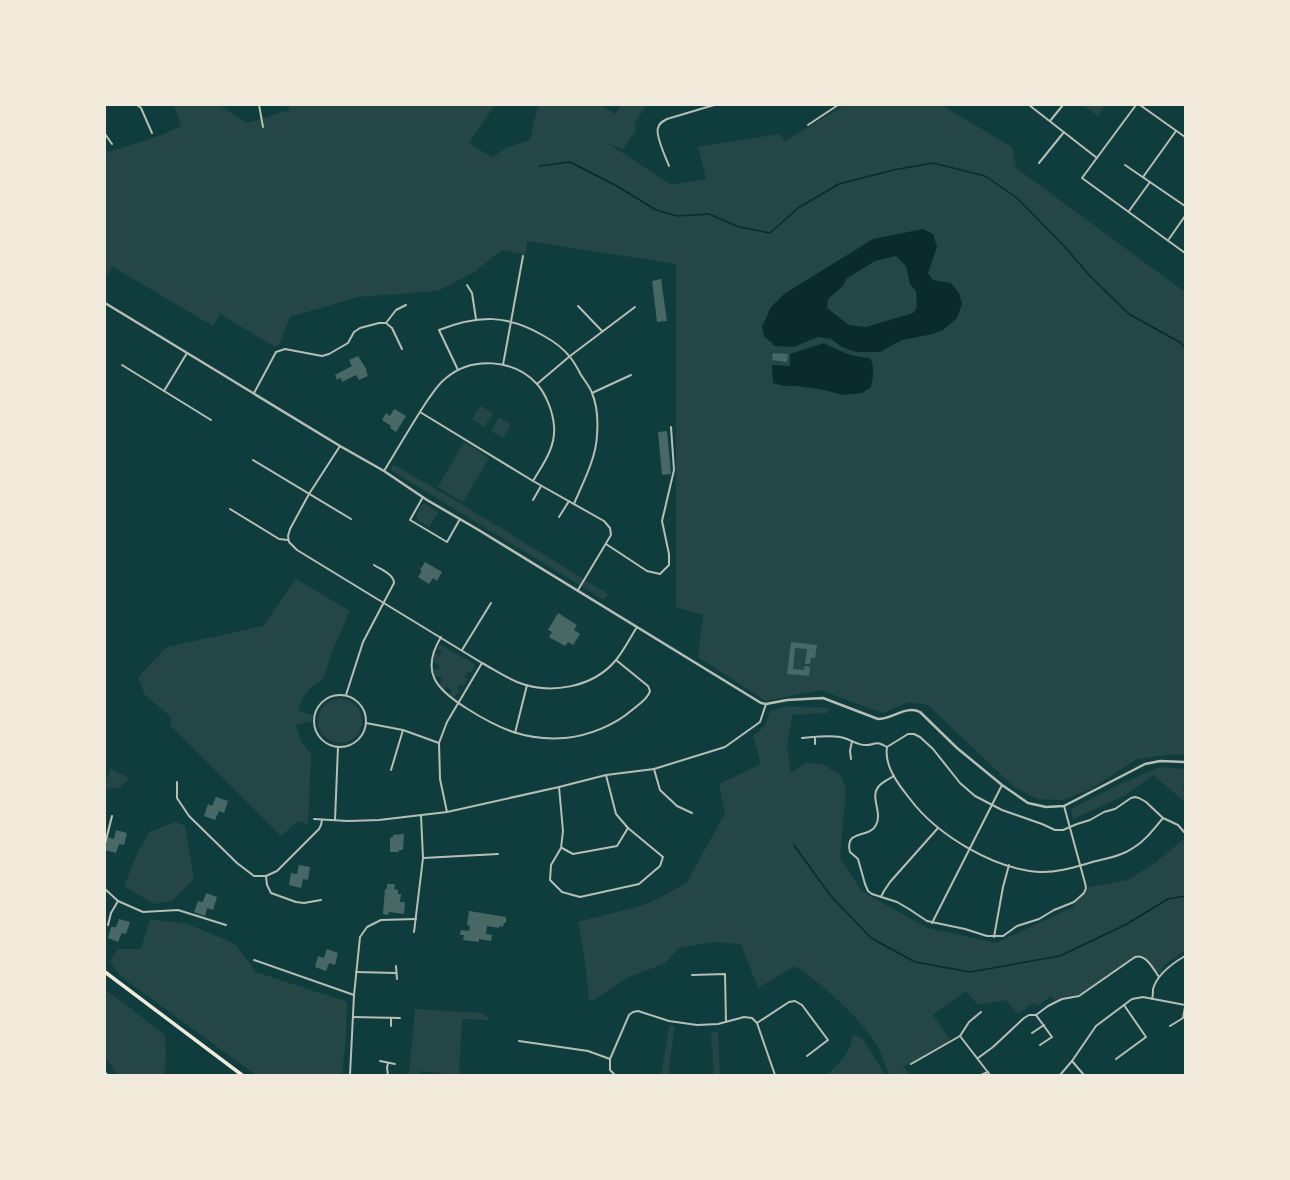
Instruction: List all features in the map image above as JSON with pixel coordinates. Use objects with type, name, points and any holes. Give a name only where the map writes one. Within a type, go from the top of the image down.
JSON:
[{"type":"main road","points":[[105,972],[242,1075]]},
{"type":"street","points":[[137,105],[141,108],[152,133]]},
{"type":"street","points":[[259,105],[264,127]]},
{"type":"street","points":[[669,166],[657,130],[661,122],[714,105]]},
{"type":"street","points":[[808,125],[838,105]]},
{"type":"street","points":[[1029,105],[1097,158]]},
{"type":"street","points":[[1050,121],[1063,105]]},
{"type":"street","points":[[1136,105],[1082,178],[1185,253]]},
{"type":"street","points":[[1140,105],[1185,137]]},
{"type":"street","points":[[1143,177],[1176,131]]},
{"type":"street","points":[[1039,164],[1064,132]]},
{"type":"street","points":[[105,134],[112,144]]},
{"type":"street","points":[[1125,165],[1185,206]]},
{"type":"street","points":[[1129,212],[1150,182]]},
{"type":"street","points":[[1168,240],[1185,216]]},
{"type":"street","points":[[503,365],[523,256]]},
{"type":"street","points":[[467,285],[472,293],[476,319]]},
{"type":"street","points":[[105,308],[106,303],[340,446],[384,471],[423,497],[578,590],[761,703],[766,704],[788,700],[823,698],[878,718],[885,719],[909,709],[917,710],[957,748],[1002,785],[1028,803],[1046,807],[1064,806],[1145,764],[1160,761],[1185,762]]},
{"type":"street","points":[[386,323],[396,310],[406,305]]},
{"type":"street","points":[[578,306],[602,331]]},
{"type":"street","points":[[537,384],[570,356],[635,307]]},
{"type":"street","points":[[458,370],[439,330],[459,322],[476,319],[512,321],[555,342],[570,356],[592,393],[597,422],[595,452],[574,504]]},
{"type":"street","points":[[254,393],[276,352],[285,349],[322,356],[329,354],[348,343],[354,332],[360,328],[379,323],[386,323],[392,328],[402,349]]},
{"type":"street","points":[[164,391],[187,353]]},
{"type":"street","points":[[384,471],[420,412],[446,377],[470,365],[493,363],[524,373],[537,384],[548,403],[554,426],[553,443],[548,457],[533,481]]},
{"type":"street","points":[[122,365],[211,420]]},
{"type":"street","points":[[592,393],[631,376]]},
{"type":"street","points":[[420,412],[541,486],[604,521],[610,528],[611,535],[578,590]]},
{"type":"street","points":[[606,544],[647,571],[660,574],[669,564],[662,521],[674,470],[671,427]]},
{"type":"street","points":[[340,446],[309,494],[290,529],[288,536],[290,544],[297,550],[482,663],[507,677],[528,685],[545,688],[577,685],[598,675],[616,660],[637,627]]},
{"type":"street","points":[[253,460],[351,519]]},
{"type":"street","points":[[533,500],[541,486]]},
{"type":"street","points":[[423,497],[410,520],[447,542],[460,519]]},
{"type":"street","points":[[559,517],[569,501]]},
{"type":"street","points":[[230,509],[279,539],[288,540]]},
{"type":"street","points":[[346,695],[363,642],[394,583],[392,576],[374,565]]},
{"type":"street","points":[[462,650],[491,603]]},
{"type":"street","points":[[441,637],[434,650],[431,665],[433,675],[440,689],[485,721],[515,733],[549,738],[580,736],[614,722],[629,713],[647,698],[650,691],[648,686],[616,660]]},
{"type":"street","points":[[447,812],[440,779],[439,743],[447,722],[482,663]]},
{"type":"street","points":[[515,733],[528,685]]},
{"type":"street","points":[[339,694],[346,695],[355,699],[360,704],[365,712],[366,723],[364,732],[356,741],[348,746],[338,747],[324,742],[318,735],[314,725],[314,716],[317,707],[328,697],[339,694]]},
{"type":"street","points":[[314,819],[379,820],[447,812],[606,775],[654,769],[725,747],[760,722],[766,704]]},
{"type":"street","points":[[366,723],[403,730],[439,743]]},
{"type":"street","points":[[391,770],[403,730]]},
{"type":"street","points":[[887,747],[908,734],[914,734],[934,749],[968,790],[991,806],[1055,830],[1063,830],[1090,820],[1104,812],[1115,809],[1131,798],[1135,797],[1146,802],[1163,818],[1178,825],[1184,832]]},
{"type":"street","points":[[815,737],[815,744]]},
{"type":"street","points":[[802,738],[841,737],[865,745],[876,742],[887,747]]},
{"type":"street","points":[[850,759],[852,741]]},
{"type":"street","points":[[335,820],[338,747]]},
{"type":"street","points":[[887,747],[886,756],[894,776],[915,806],[938,828],[958,843],[990,858],[1027,870],[1040,872],[1056,871],[1122,854],[1133,848],[1147,836],[1163,818]]},
{"type":"street","points":[[654,769],[660,790],[677,806],[692,813]]},
{"type":"street","points":[[559,787],[564,831],[561,848],[551,865],[550,880],[562,892],[580,897],[638,884],[660,866],[663,857],[628,828],[616,814],[606,775]]},
{"type":"street","points":[[894,776],[878,786],[876,792],[879,815],[873,830],[853,837],[849,842],[850,852],[860,862],[868,891],[897,902],[926,921],[966,929],[988,936],[1003,936],[1017,926],[1039,919],[1054,910],[1074,902],[1084,892],[1086,888],[1064,806]]},
{"type":"street","points":[[177,782],[177,798],[189,816],[237,863],[254,876],[266,876],[277,871],[319,829],[322,820]]},
{"type":"street","points":[[932,923],[1002,785]]},
{"type":"street","points":[[414,932],[423,858],[421,815]]},
{"type":"street","points":[[105,844],[112,816]]},
{"type":"street","points":[[561,848],[573,854],[617,846],[628,828]]},
{"type":"street","points":[[881,897],[887,886],[938,828]]},
{"type":"street","points":[[423,858],[498,854]]},
{"type":"street","points":[[994,937],[1003,887],[1009,865]]},
{"type":"street","points":[[266,876],[267,885],[272,893],[296,902],[304,903],[321,900]]},
{"type":"street","points":[[105,889],[118,901],[143,912],[178,910],[226,925]]},
{"type":"street","points":[[108,925],[111,914],[118,901]]},
{"type":"street","points":[[350,1075],[354,995],[360,937],[367,927],[381,920],[416,919]]},
{"type":"street","points":[[978,1058],[993,1047],[1021,1020],[1028,1016],[1036,1015],[1048,1006],[1062,999],[1081,995],[1138,956],[1146,959],[1159,977]]},
{"type":"street","points":[[1152,999],[1154,988],[1159,977],[1178,960],[1185,956]]},
{"type":"street","points":[[254,960],[354,995]]},
{"type":"street","points":[[396,966],[397,979]]},
{"type":"street","points":[[356,972],[396,974]]},
{"type":"street","points":[[692,975],[725,974],[726,1022]]},
{"type":"street","points":[[1060,1075],[1072,1061],[1096,1026],[1132,999],[1142,997],[1185,1006],[1182,1018],[1170,1026]]},
{"type":"street","points":[[757,1023],[789,1002],[793,1001],[801,1004],[828,1040],[807,1056]]},
{"type":"street","points":[[1116,1059],[1146,1037],[1124,1005]]},
{"type":"street","points":[[615,1075],[610,1070],[610,1059],[627,1019],[633,1012],[638,1011],[669,1021],[688,1024],[713,1024],[747,1017],[752,1018],[757,1023],[775,1075]]},
{"type":"street","points":[[911,1064],[960,1036],[969,1022],[981,1012]]},
{"type":"street","points":[[1036,1015],[1052,1037],[1040,1045]]},
{"type":"street","points":[[353,1017],[400,1018]]},
{"type":"street","points":[[391,1018],[391,1026]]},
{"type":"street","points":[[1032,1034],[1044,1025]]},
{"type":"street","points":[[960,1036],[990,1075]]},
{"type":"street","points":[[519,1041],[588,1051],[610,1059]]},
{"type":"street","points":[[380,1061],[395,1064]]},
{"type":"street","points":[[1072,1061],[1084,1075]]},
{"type":"street","points":[[388,1062],[386,1068],[388,1075]]},
{"type":"street","points":[[981,1075],[988,1072]]},
{"type":"shaded area","points":[[174,105],[219,105],[247,123],[290,110],[287,105],[495,105],[469,143],[493,158],[505,148],[530,140],[538,105],[602,105],[615,114],[622,105],[645,105],[646,106],[635,123],[636,130],[623,149],[609,144],[671,185],[706,179],[698,147],[780,134],[785,141],[845,105],[941,105],[1012,147],[1016,168],[1185,292],[1185,756],[1176,754],[1137,759],[1091,789],[1063,800],[1038,799],[1014,787],[928,705],[909,702],[883,713],[820,690],[766,701],[698,657],[703,615],[676,607],[676,264],[527,241],[525,255],[502,250],[474,272],[438,291],[358,297],[290,317],[279,345],[275,347],[220,314],[213,326],[113,267],[108,274],[105,275],[105,153],[159,136],[181,126]]},
{"type":"shaded area","points":[[1083,105],[1105,105],[1098,116]]},
{"type":"shaded area","points":[[923,229],[933,234],[937,247],[928,273],[933,280],[951,283],[959,293],[962,304],[957,318],[943,330],[933,334],[902,340],[880,352],[856,352],[842,347],[831,339],[818,337],[794,347],[775,346],[764,336],[762,327],[771,307],[784,294],[873,239]],"holes":[[[896,256],[906,266],[910,284],[916,291],[917,307],[913,313],[866,327],[849,325],[827,308],[828,299],[843,286],[846,279],[875,261]]]},
{"type":"shaded area","points":[[824,343],[846,353],[870,358],[873,368],[871,387],[862,393],[844,395],[819,389],[784,386],[773,383],[772,365],[790,366],[790,354]]},
{"type":"shaded area","points":[[481,406],[493,413],[484,427],[472,419]]},
{"type":"shaded area","points":[[499,417],[511,425],[503,438],[491,431]]},
{"type":"shaded area","points":[[464,442],[489,458],[463,502],[438,487]]},
{"type":"shaded area","points":[[394,465],[463,505],[608,594],[604,600],[392,471],[391,466]]},
{"type":"shaded area","points":[[423,503],[438,512],[429,527],[418,520],[416,515]]},
{"type":"shaded area","points":[[296,579],[350,611],[334,647],[323,680],[310,688],[298,711],[313,715],[312,721],[296,725],[301,741],[311,754],[308,825],[298,821],[281,836],[170,725],[171,717],[145,695],[138,677],[167,647],[263,626]]},
{"type":"shaded area","points":[[439,645],[474,664],[474,668],[470,673],[467,672],[465,677],[468,679],[463,686],[459,684],[457,689],[460,691],[454,698],[448,695],[452,691],[447,687],[443,691],[439,684],[443,681],[440,676],[436,678],[433,670],[439,669],[439,664],[433,663],[435,654],[440,656],[442,651],[437,649]]},
{"type":"shaded area","points":[[336,699],[344,699],[356,705],[362,717],[362,725],[356,737],[344,743],[336,743],[324,737],[318,725],[318,717],[324,705]]},
{"type":"shaded area","points":[[789,706],[829,708],[828,713],[792,715],[787,746],[791,773],[806,763],[822,764],[840,775],[846,788],[840,858],[861,890],[875,899],[928,928],[996,943],[1073,907],[1089,887],[1128,880],[1156,862],[1185,838],[1185,950],[1162,967],[1161,973],[1156,972],[1143,956],[1136,955],[1080,994],[1062,997],[1055,1001],[1051,996],[1037,1006],[1034,1003],[1018,1014],[1006,1000],[978,1005],[966,991],[933,1015],[951,1041],[911,1064],[903,1066],[910,1075],[889,1075],[883,1058],[876,1045],[858,1020],[827,991],[795,966],[758,988],[741,944],[713,942],[679,948],[665,963],[627,978],[594,1000],[589,1001],[585,960],[578,922],[644,905],[687,882],[725,813],[719,784],[761,764],[753,736],[765,726],[770,711]]},
{"type":"shaded area","points":[[1160,767],[1185,769],[1183,788],[1185,789],[1185,802],[1153,775],[1126,795],[1073,819],[1071,809],[1118,785]]},
{"type":"shaded area","points":[[111,769],[129,778],[119,788],[112,787],[105,790],[105,781]]},
{"type":"shaded area","points":[[176,822],[185,826],[194,879],[172,901],[154,904],[124,886],[138,852],[149,832]]},
{"type":"shaded area","points":[[150,919],[187,924],[210,933],[235,944],[256,972],[347,1002],[346,1037],[342,1075],[256,1075],[120,976],[110,961],[118,949],[141,949]]},
{"type":"shaded area","points":[[105,989],[165,1035],[166,1056],[164,1075],[118,1075],[105,1057]]},
{"type":"shaded area","points":[[415,1009],[481,1013],[491,1020],[462,1019],[459,1075],[420,1071],[419,1075],[409,1075]]},
{"type":"shaded area","points":[[669,1026],[675,1026],[668,1075],[661,1075]]},
{"type":"shaded area","points":[[711,1032],[718,1032],[720,1075],[714,1075]]},
{"type":"shaded area","points":[[853,1034],[863,1039],[885,1075],[827,1075],[848,1052]]},
{"type":"building","points":[[661,279],[667,321],[657,322],[652,281]]},
{"type":"building","points":[[773,353],[788,354],[787,362],[772,360]]},
{"type":"building","points":[[358,356],[367,370],[368,376],[359,380],[356,375],[342,382],[341,378],[337,380],[335,375],[352,366],[349,360]]},
{"type":"building","points":[[394,409],[406,416],[396,432],[390,428],[391,426],[382,420],[386,413],[390,416]]},
{"type":"building","points":[[667,431],[671,474],[662,475],[658,432]]},
{"type":"building","points":[[425,562],[442,572],[437,581],[433,578],[429,584],[418,577]]},
{"type":"building","points":[[558,613],[577,625],[574,630],[580,634],[573,645],[568,642],[565,646],[549,637],[552,632],[548,630]]},
{"type":"building","points":[[791,642],[817,645],[815,658],[811,658],[810,664],[805,664],[807,649],[795,648],[793,669],[804,670],[805,666],[810,667],[809,676],[787,674]]},
{"type":"building","points":[[216,797],[228,801],[224,813],[219,811],[215,820],[204,816],[208,804],[212,806]]},
{"type":"building","points":[[116,830],[127,833],[124,845],[119,844],[116,853],[105,850],[108,837],[114,839]]},
{"type":"building","points":[[404,834],[403,850],[399,850],[399,852],[390,852],[390,838],[393,837],[393,835]]},
{"type":"building","points":[[299,865],[310,867],[308,880],[303,879],[301,888],[289,885],[291,873],[297,874]]},
{"type":"building","points":[[387,884],[395,884],[394,889],[398,890],[398,894],[401,894],[400,902],[405,902],[404,914],[389,912],[388,915],[383,914],[385,889],[387,889]]},
{"type":"building","points":[[206,893],[217,897],[213,910],[207,908],[205,916],[194,912],[198,901],[203,902]]},
{"type":"building","points":[[469,911],[506,917],[506,923],[504,923],[503,927],[499,926],[499,928],[487,926],[486,934],[492,935],[491,941],[479,939],[479,942],[463,940],[464,935],[460,935],[461,930],[469,931],[470,926],[467,925]]},
{"type":"building","points":[[119,919],[130,922],[126,934],[122,933],[118,942],[108,938],[111,927],[116,927]]},
{"type":"building","points":[[327,949],[338,953],[335,965],[329,963],[326,971],[315,967],[318,956],[324,958]]},
{"type":"waterway","points":[[539,166],[570,162],[617,186],[656,210],[677,216],[709,214],[739,227],[770,233],[798,208],[839,184],[893,170],[933,163],[985,176],[1017,198],[1065,247],[1090,276],[1129,314],[1181,343],[1185,348]]},
{"type":"waterway","points":[[794,845],[830,895],[871,938],[915,962],[970,972],[1060,956],[1125,925],[1168,899],[1185,896]]}]
